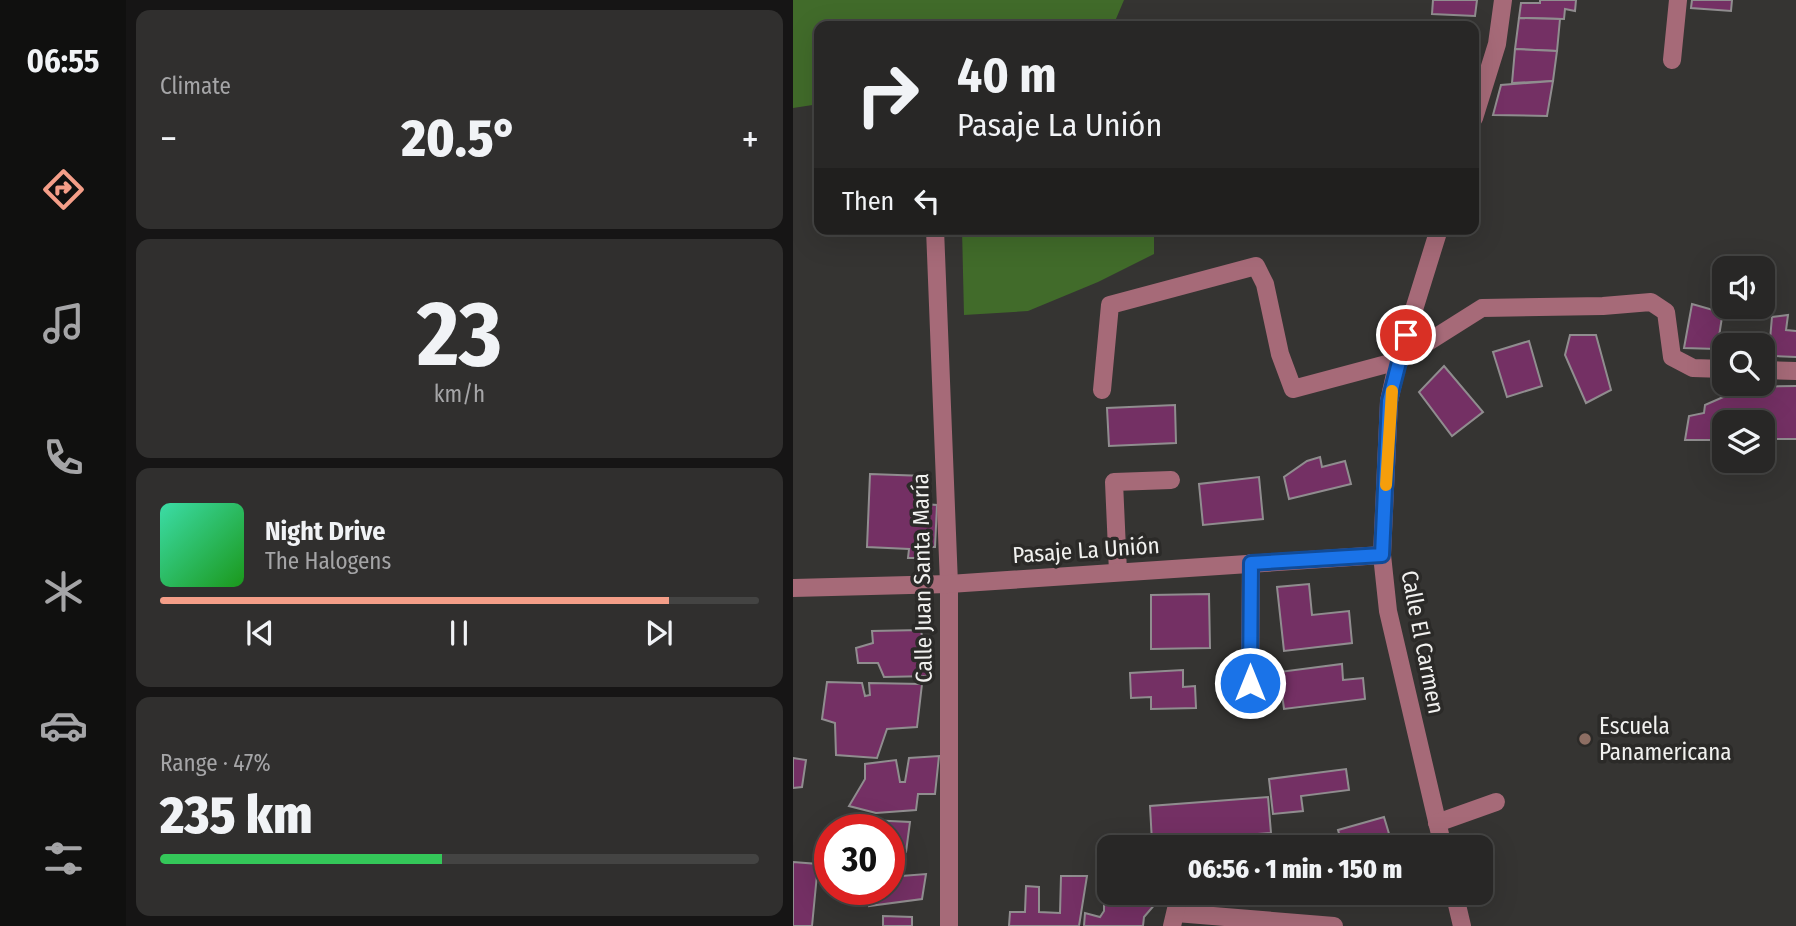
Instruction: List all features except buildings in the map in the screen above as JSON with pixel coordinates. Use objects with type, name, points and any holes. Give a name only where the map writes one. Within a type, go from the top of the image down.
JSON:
[{"type":"street","points":[[1479,102],[1497,44],[1503,0]]},
{"type":"street","points":[[1672,60],[1678,0]]},
{"type":"street","name":"Calle Juan Santa María","points":[[935,235],[949,584],[949,926]]},
{"type":"street","name":"Calle El Carmen","points":[[1437,235],[1398,361],[1389,401],[1382,555],[1388,611],[1440,835]]},
{"type":"street","points":[[1102,390],[1110,305],[1256,266],[1265,284],[1280,354],[1293,389],[1398,361],[1482,308],[1603,306],[1651,302],[1666,312],[1672,357],[1693,368],[1712,369]]},
{"type":"street","points":[[1775,370],[1796,371]]},
{"type":"street","points":[[1118,572],[1114,482],[1171,480]]},
{"type":"street","name":"Pasaje La Unión","points":[[793,589],[949,584],[1382,555]]},
{"type":"street","points":[[1250,683],[1251,563]]},
{"type":"street","points":[[1437,823],[1496,802]]},
{"type":"street","points":[[1457,905],[1462,926]]},
{"type":"street","points":[[1174,919],[1334,926]]},
{"type":"green space","points":[[793,0],[1124,0],[1115,21],[814,21],[814,105],[793,108]]},
{"type":"green space","points":[[962,235],[1154,235],[1154,254],[1098,282],[1028,311],[964,315]]},
{"type":"slow traffic","points":[[1386,485],[1389,401],[1392,391]]},
{"type":"place","name":"Escuela Panamericana","points":[[1585,739]]},
{"type":"route","points":[[1250,683],[1251,563],[1382,555],[1389,401],[1406,335]]}]
